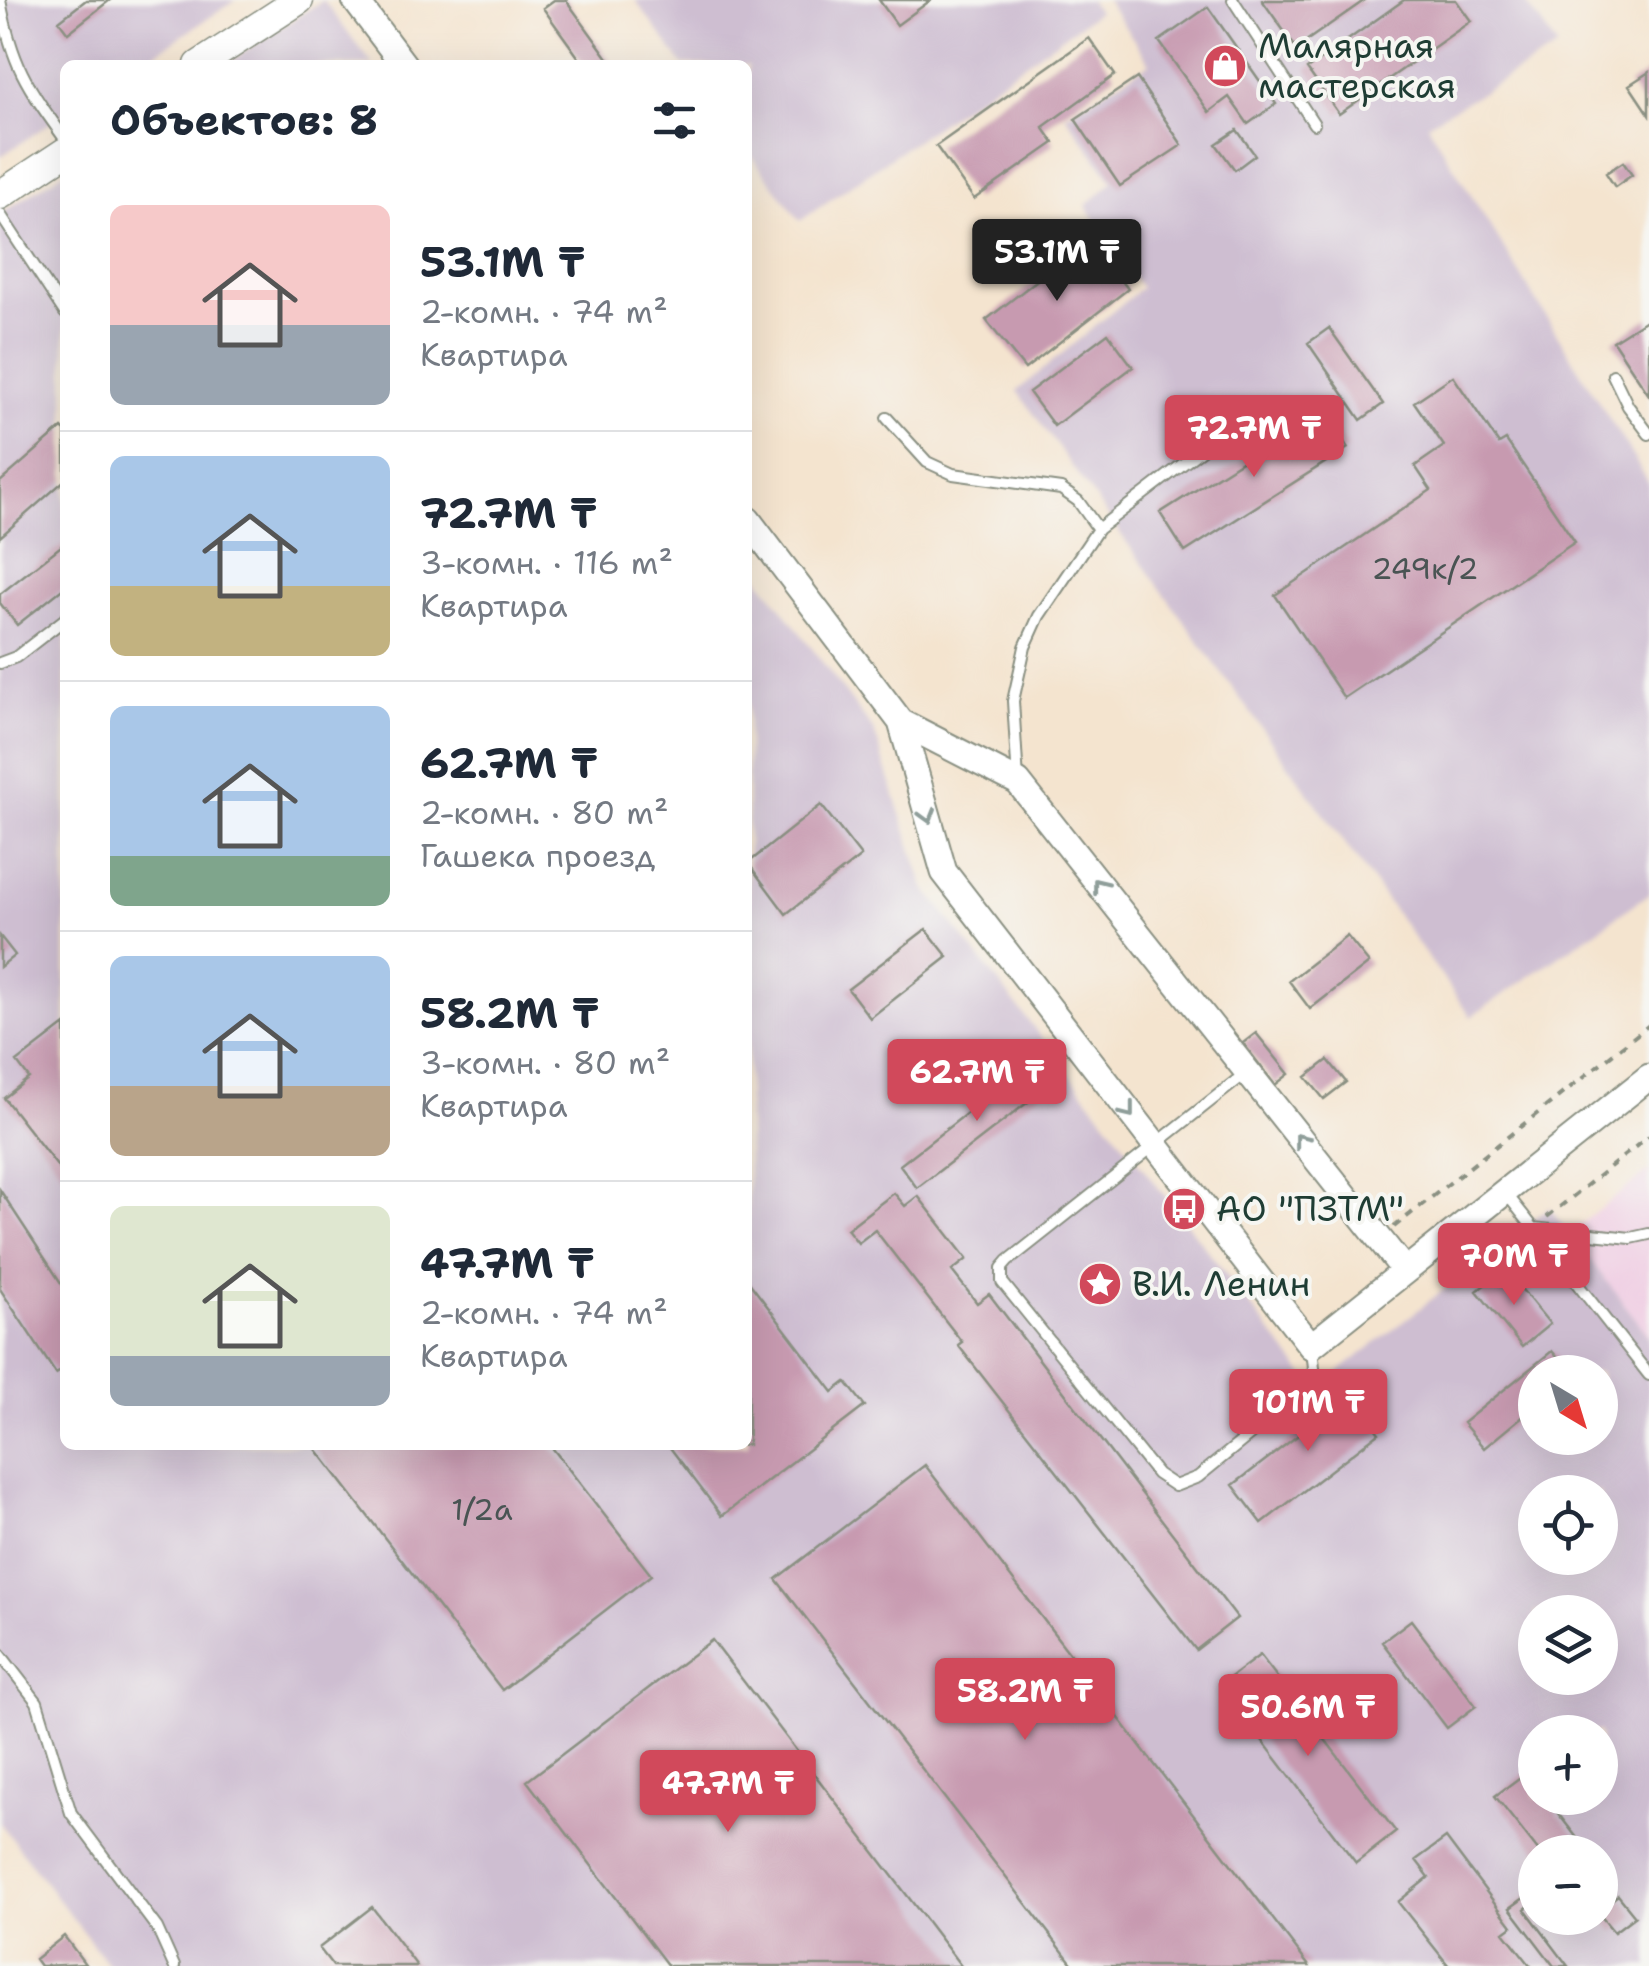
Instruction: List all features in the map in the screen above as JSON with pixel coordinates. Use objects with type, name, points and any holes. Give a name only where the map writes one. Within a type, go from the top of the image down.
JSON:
[{"type":"main road","points":[[207,60],[298,0]]},
{"type":"main road","points":[[0,195],[60,155]]},
{"type":"street","points":[[354,0],[400,60]]},
{"type":"street","points":[[752,526],[901,722],[944,872],[1312,1346],[1649,1076]]},
{"type":"street","points":[[901,722],[1018,782],[1406,1270]]},
{"type":"lane","points":[[0,0],[8,43],[22,78],[60,132]]},
{"type":"lane","points":[[1233,0],[1314,124]]},
{"type":"lane","points":[[0,214],[60,305]]},
{"type":"lane","points":[[1614,374],[1628,406],[1649,434]]},
{"type":"lane","points":[[1018,782],[1013,701],[1025,646],[1039,616],[1098,529],[1260,405]]},
{"type":"lane","points":[[887,418],[927,462],[954,474],[1061,488],[1078,502],[1098,529]]},
{"type":"lane","points":[[0,663],[16,656],[60,623]]},
{"type":"lane","points":[[1247,1072],[1008,1261],[1001,1275],[1007,1290],[1157,1474],[1175,1486],[1198,1477],[1306,1389],[1314,1368],[1312,1346]]},
{"type":"lane","points":[[1504,1192],[1649,1375]]},
{"type":"lane","points":[[1533,1228],[1632,1238],[1649,1234]]},
{"type":"lane","points":[[0,1654],[38,1702],[70,1813],[157,1928],[174,1966]]},
{"type":"path","points":[[1379,1239],[1649,1025]]},
{"type":"path","points":[[1533,1228],[1649,1136]]},
{"type":"shaded area","points":[[0,0],[236,0],[146,60],[60,60],[60,116],[0,157]]},
{"type":"shaded area","points":[[323,0],[369,60],[233,60]]},
{"type":"shaded area","points":[[635,0],[1089,0],[1098,12],[800,221],[752,156],[752,60],[679,60]]},
{"type":"shaded area","points":[[1106,0],[1524,0],[1558,48],[1427,124],[1649,483],[1649,894],[1471,1017],[1017,391],[1141,288],[1086,206],[1113,181],[1065,115],[1150,63]]},
{"type":"shaded area","points":[[60,174],[60,1450],[752,1450],[752,568],[874,731],[925,888],[1316,1390],[1549,1207],[1649,1336],[1649,1966],[109,1966],[0,1823],[0,214]]},
{"type":"shaded area","points":[[1649,1171],[1649,1336],[1569,1233]]},
{"type":"building","points":[[86,0],[110,0],[68,33],[59,21]]},
{"type":"building","points":[[554,0],[566,0],[609,60],[580,60],[543,8]]},
{"type":"building","points":[[879,0],[931,0],[897,25]]},
{"type":"building","points":[[1262,0],[1365,0],[1296,48]]},
{"type":"building","points":[[1404,0],[1456,0],[1471,21],[1339,114],[1307,69]]},
{"type":"building","points":[[1208,7],[1276,104],[1248,124],[1229,97],[1209,112],[1159,41]]},
{"type":"building","points":[[1089,38],[1115,75],[1043,127],[1054,143],[974,199],[936,146]]},
{"type":"building","points":[[1649,72],[1649,115],[1629,85]]},
{"type":"building","points":[[1137,78],[1182,145],[1120,186],[1075,119]]},
{"type":"building","points":[[1237,130],[1255,155],[1235,170],[1216,144]]},
{"type":"building","points":[[1623,162],[1632,175],[1615,187],[1606,173]]},
{"type":"building","points":[[1090,239],[1128,289],[1025,369],[986,320]]},
{"type":"building","points":[[1649,318],[1649,395],[1613,341]]},
{"type":"building","points":[[1329,328],[1383,404],[1361,420],[1308,343]]},
{"type":"building","points":[[1108,333],[1133,367],[1054,426],[1029,392]]},
{"type":"building","points":[[1453,376],[1499,444],[1506,440],[1575,542],[1344,698],[1275,595],[1431,490],[1415,466],[1444,446],[1414,402]]},
{"type":"building","points":[[1323,409],[1348,448],[1185,552],[1160,513]]},
{"type":"building","points":[[60,430],[60,484],[0,537],[0,482]]},
{"type":"building","points":[[60,547],[60,591],[17,625],[0,603],[0,594]]},
{"type":"building","points":[[821,805],[861,856],[786,914],[752,868],[752,860]]},
{"type":"building","points":[[926,929],[948,957],[870,1018],[848,989]]},
{"type":"building","points":[[0,936],[15,955],[0,967]]},
{"type":"building","points":[[1347,936],[1369,963],[1310,1009],[1289,981]]},
{"type":"building","points":[[60,1029],[60,1170],[4,1098],[29,1078],[17,1062]]},
{"type":"building","points":[[1256,1033],[1289,1074],[1275,1085],[1243,1043]]},
{"type":"building","points":[[1037,1059],[1054,1082],[917,1188],[900,1165]]},
{"type":"building","points":[[1328,1060],[1346,1082],[1324,1099],[1306,1077]]},
{"type":"building","points":[[0,1190],[60,1281],[60,1371],[56,1374],[0,1289]]},
{"type":"building","points":[[894,1193],[905,1206],[918,1196],[967,1259],[952,1271],[977,1303],[989,1294],[1237,1618],[1196,1650],[958,1345],[962,1342],[875,1230],[858,1243],[847,1229]]},
{"type":"building","points":[[1505,1269],[1550,1324],[1522,1347],[1477,1291]]},
{"type":"building","points":[[752,1286],[833,1392],[846,1382],[865,1406],[722,1516],[672,1450],[752,1450]]},
{"type":"building","points":[[1518,1379],[1518,1420],[1484,1448],[1463,1423]]},
{"type":"building","points":[[1341,1384],[1379,1433],[1262,1523],[1233,1485],[1305,1430],[1296,1418]]},
{"type":"building","points":[[317,1450],[554,1450],[651,1575],[502,1690]]},
{"type":"building","points":[[925,1465],[1309,1966],[1074,1966],[776,1579]]},
{"type":"building","points":[[1411,1620],[1476,1706],[1447,1728],[1382,1642]]},
{"type":"building","points":[[712,1640],[961,1966],[668,1966],[527,1781]]},
{"type":"building","points":[[1260,1655],[1396,1832],[1356,1863],[1220,1685]]},
{"type":"building","points":[[1518,1779],[1518,1815],[1559,1815],[1575,1835],[1526,1835],[1495,1796]]},
{"type":"building","points":[[1446,1838],[1512,1926],[1504,1932],[1531,1966],[1449,1966],[1398,1902],[1429,1877],[1416,1860]]},
{"type":"building","points":[[1618,1895],[1635,1916],[1618,1929]]},
{"type":"building","points":[[1518,1902],[1518,1919],[1510,1908]]},
{"type":"building","points":[[372,1907],[417,1966],[333,1966],[319,1948]]},
{"type":"building","points":[[1530,1935],[1545,1935],[1568,1966],[1554,1966]]},
{"type":"building","points":[[64,1936],[85,1964],[40,1966],[35,1959]]},
{"type":"place","name":"Малярная мастерская","points":[[1225,66]]},
{"type":"place","name":"АО \"ПЗТМ\"","points":[[1184,1209]]},
{"type":"place","name":"В.И. Ленин","points":[[1100,1284]]}]
